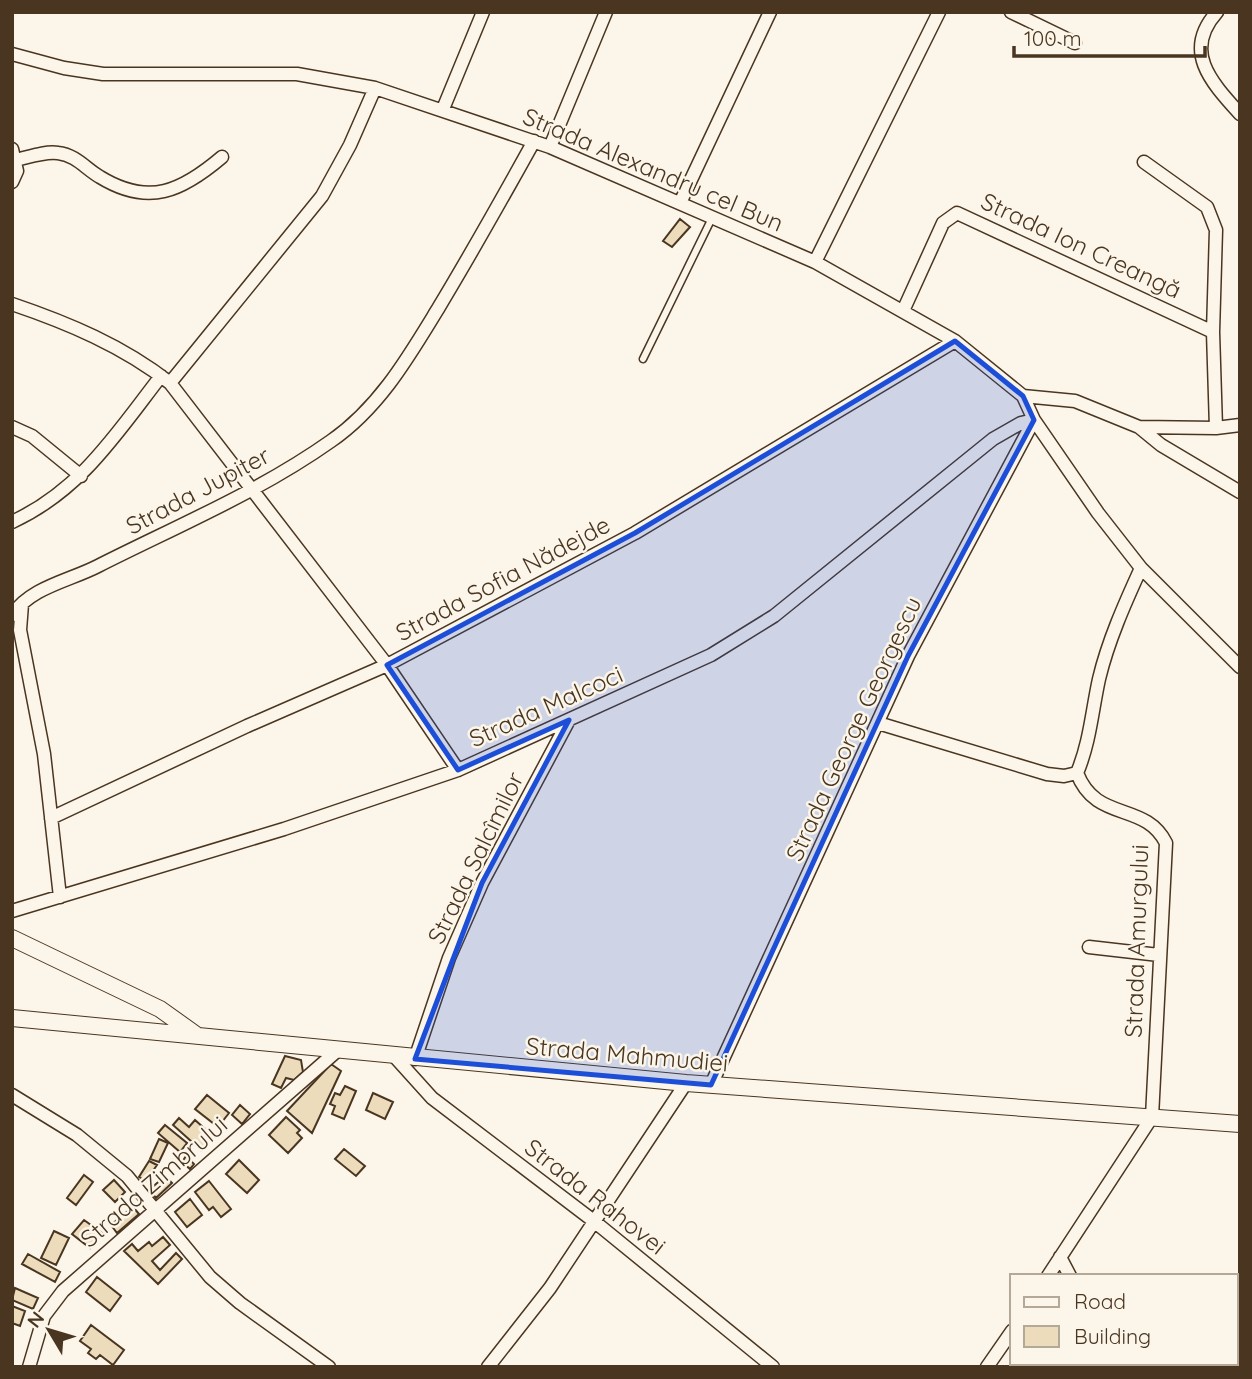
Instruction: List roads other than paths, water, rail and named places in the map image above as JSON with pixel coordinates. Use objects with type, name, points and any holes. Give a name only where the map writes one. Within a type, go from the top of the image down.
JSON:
[{"type":"main road","points":[[12,938],[160,1009],[197,1036]]},
{"type":"main road","name":"Strada Mahmudiei","points":[[12,1018],[415,1059],[686,1083],[1240,1124]]},
{"type":"street","points":[[443,109],[483,12]]},
{"type":"street","points":[[550,147],[606,12]]},
{"type":"street","points":[[680,203],[770,12]]},
{"type":"street","points":[[815,262],[939,12]]},
{"type":"street","points":[[1011,12],[1075,43]]},
{"type":"street","points":[[1217,12],[1204,28],[1199,41],[1205,68],[1216,88],[1240,114]]},
{"type":"street","name":"Strada Alexandru cel Bun","points":[[12,54],[64,68],[103,74],[297,74],[375,88],[443,109],[550,147],[815,262],[955,341],[1023,396]]},
{"type":"street","points":[[12,522],[54,499],[81,476],[314,206],[350,145],[375,88]]},
{"type":"street","name":"Strada Jupiter","points":[[12,615],[42,590],[88,571],[250,489],[332,441],[366,412],[400,371],[472,253],[534,141]]},
{"type":"street","points":[[12,182],[17,171],[14,155],[60,153],[81,162],[100,177],[144,194],[182,187],[222,157]]},
{"type":"street","points":[[1144,162],[1207,207],[1216,230],[1213,332],[1216,428]]},
{"type":"street","name":"Strada Ion Creangă","points":[[903,311],[943,223],[957,213],[1213,332]]},
{"type":"street","points":[[12,304],[89,334],[138,360],[165,380],[387,665],[458,769]]},
{"type":"street","name":"Strada Sofia Nădejde","points":[[51,818],[247,726],[387,665],[635,533],[955,341]]},
{"type":"street","points":[[1023,396],[1034,420],[1098,513],[1141,568],[1240,667]]},
{"type":"street","points":[[1023,396],[1075,401],[1139,427],[1161,444],[1240,492]]},
{"type":"street","name":"Strada Malcoci","points":[[12,911],[284,829],[458,769],[711,655],[751,631],[822,579],[896,514],[993,439],[1021,423],[1034,420]]},
{"type":"street","name":"Strada George Georgescu","points":[[711,1085],[908,656],[1034,420]]},
{"type":"street","points":[[1139,427],[1216,428],[1240,425]]},
{"type":"street","points":[[12,427],[32,436],[81,476]]},
{"type":"street","points":[[878,723],[1047,774],[1064,776],[1077,773],[1087,748],[1099,677],[1125,602],[1141,568]]},
{"type":"street","points":[[22,604],[20,630],[44,754],[60,897]]},
{"type":"street","name":"Strada Salcîmilor","points":[[415,1059],[449,958],[482,883],[569,720]]},
{"type":"street","name":"Strada Amurgului","points":[[1077,773],[1082,788],[1093,800],[1151,823],[1166,843],[1152,1117]]},
{"type":"street","points":[[1089,947],[1159,955]]},
{"type":"street","name":"Strada Zimbrului","points":[[29,1367],[44,1316],[64,1291],[338,1050]]},
{"type":"street","name":"Strada Rahovei","points":[[395,1057],[432,1098],[595,1222],[773,1367]]},
{"type":"street","points":[[488,1367],[595,1222],[686,1083]]},
{"type":"street","points":[[12,1095],[77,1135],[127,1176],[158,1210],[210,1277],[240,1303],[329,1367]]},
{"type":"street","points":[[1049,1274],[1152,1117]]},
{"type":"street","points":[[1060,1257],[1069,1274]]},
{"type":"street","points":[[988,1367],[1010,1334]]},
{"type":"lane","points":[[643,359],[713,216]]}]
